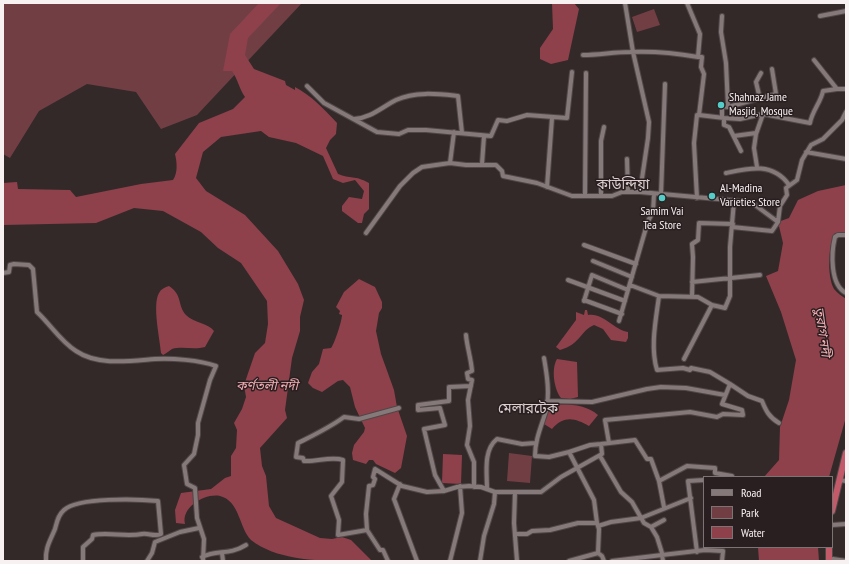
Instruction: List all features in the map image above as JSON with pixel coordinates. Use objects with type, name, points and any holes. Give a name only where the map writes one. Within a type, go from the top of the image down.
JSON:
[{"type":"highway","points":[[833,508],[843,480],[846,453]]},
{"type":"highway","points":[[829,548],[831,560]]},
{"type":"street","points":[[625,3],[633,52],[649,122],[640,192]]},
{"type":"street","points":[[687,3],[700,34],[698,57]]},
{"type":"street","points":[[820,16],[846,11]]},
{"type":"street","points":[[722,16],[721,32],[726,71],[728,107]]},
{"type":"street","points":[[583,55],[666,52],[702,57],[701,67],[704,74],[694,143],[697,198]]},
{"type":"street","points":[[814,60],[837,89]]},
{"type":"street","points":[[741,151],[729,126],[724,125],[722,106],[728,107],[776,94],[772,69]]},
{"type":"street","points":[[307,86],[324,103],[377,132],[399,134],[408,130],[426,130],[491,136],[498,120],[507,121],[527,115],[567,118],[572,72]]},
{"type":"street","points":[[585,196],[586,73]]},
{"type":"street","points":[[760,99],[756,82],[761,73]]},
{"type":"street","points":[[661,195],[665,84]]},
{"type":"street","points":[[699,115],[740,119],[763,114],[810,123],[814,110],[822,97],[823,91],[846,89]]},
{"type":"street","points":[[354,119],[364,118],[397,100],[406,97],[436,94],[458,96],[462,133]]},
{"type":"street","points":[[692,297],[692,244],[698,240],[699,223],[772,231],[778,222],[780,206],[787,195],[786,188],[797,180],[806,152],[811,145],[823,139],[842,120],[846,112]]},
{"type":"street","points":[[757,167],[754,148],[756,133],[763,114]]},
{"type":"street","points":[[547,187],[552,118]]},
{"type":"street","points":[[601,196],[601,141],[604,127]]},
{"type":"street","points":[[450,163],[454,132]]},
{"type":"street","points":[[734,136],[756,133]]},
{"type":"street","points":[[482,164],[484,136]]},
{"type":"street","points":[[806,152],[846,159]]},
{"type":"street","points":[[627,159],[628,192]]},
{"type":"street","points":[[366,233],[386,202],[413,173],[422,167],[450,163],[466,165],[496,165],[502,171],[503,176],[520,178],[572,196],[612,196],[628,192],[640,192],[751,202],[778,222]]},
{"type":"street","points":[[726,173],[757,167],[769,170],[785,178],[789,185]]},
{"type":"street","points":[[619,321],[648,221],[653,212],[654,194]]},
{"type":"street","points":[[622,314],[584,300],[592,275],[659,296],[698,297],[712,305],[725,308],[730,296],[734,201]]},
{"type":"street","points":[[846,235],[838,235],[835,237],[834,258],[838,285],[846,293]]},
{"type":"street","points":[[584,245],[636,264]]},
{"type":"street","points":[[594,261],[632,277]]},
{"type":"street","points":[[3,273],[9,272],[10,265],[14,264],[29,265],[33,269],[37,312],[54,328],[60,340],[78,352],[95,359],[127,362],[156,359],[205,362],[216,366],[210,380],[198,424],[198,435],[194,454],[184,465],[187,484],[195,488],[199,528],[204,539],[202,559]]},
{"type":"street","points":[[692,282],[760,275]]},
{"type":"street","points":[[568,280],[625,301]]},
{"type":"street","points":[[659,296],[654,362],[657,370],[684,368],[690,370],[691,368],[710,372],[748,396],[762,401],[765,410],[771,418],[779,423]]},
{"type":"street","points":[[684,359],[712,305]]},
{"type":"street","points":[[466,335],[472,362],[472,371],[467,373],[468,379],[472,380],[468,400],[470,426],[466,445],[474,462],[474,486]]},
{"type":"street","points":[[544,358],[547,401],[535,443],[535,456],[549,457],[590,445],[635,440],[647,459],[651,459],[659,481],[664,507]]},
{"type":"street","points":[[609,443],[605,420],[690,412],[717,417],[724,414],[743,415],[742,410],[722,404],[730,384]]},
{"type":"street","points":[[444,491],[435,475],[424,429],[445,425],[440,408],[418,410],[418,405],[450,401],[449,387],[471,386]]},
{"type":"street","points":[[547,401],[592,402],[647,389],[661,388],[686,388],[725,395]]},
{"type":"street","points":[[367,530],[338,535],[337,513],[331,496],[342,482],[343,460],[333,458],[317,462],[304,461],[304,458],[296,457],[298,443],[324,431],[344,417],[360,419],[398,408]]},
{"type":"street","points":[[487,489],[487,457],[494,441],[497,439],[522,444],[535,443]]},
{"type":"street","points":[[388,561],[383,550],[380,550],[367,530],[365,522],[367,495],[369,486],[373,485],[375,469],[400,484],[412,489],[426,492],[444,491],[460,486],[474,486],[495,492],[541,492],[561,477],[600,456],[602,454],[601,444]]},
{"type":"street","points":[[569,452],[594,500],[598,553],[602,556],[604,561]]},
{"type":"street","points":[[600,456],[621,492],[632,502],[644,523],[651,527],[657,537],[663,561]]},
{"type":"street","points":[[659,481],[687,466],[715,468],[715,473],[732,476]]},
{"type":"street","points":[[697,552],[688,481],[703,480]]},
{"type":"street","points":[[400,484],[394,499],[416,561]]},
{"type":"street","points":[[450,561],[462,513],[460,486]]},
{"type":"street","points":[[480,561],[484,536],[494,504],[495,492]]},
{"type":"street","points":[[515,492],[517,561]]},
{"type":"street","points":[[516,534],[528,534],[532,531],[550,530],[578,523],[597,525],[641,518],[664,507],[691,498]]},
{"type":"street","points":[[46,561],[47,543],[58,518],[63,510],[75,503],[142,499],[158,501],[160,534],[157,536],[141,534],[119,536],[102,534],[93,535],[92,539],[83,547],[83,561]]},
{"type":"street","points":[[651,527],[664,520]]},
{"type":"street","points":[[833,525],[846,524]]},
{"type":"street","points":[[147,561],[152,553],[154,542],[180,532],[199,528]]},
{"type":"street","points":[[202,559],[208,554],[231,553],[246,545]]},
{"type":"street","points":[[612,561],[662,555],[723,551],[722,561]]},
{"type":"street","points":[[222,553],[223,561]]},
{"type":"street","points":[[569,561],[598,553]]},
{"type":"street","points":[[831,560],[846,561]]},
{"type":"green space","points":[[3,3],[302,3],[197,115],[161,129],[136,92],[87,84],[39,111],[10,158],[3,154]]},
{"type":"green space","points":[[654,9],[660,25],[637,32],[632,17]]},
{"type":"green space","points":[[509,453],[532,456],[530,483],[507,481]]},
{"type":"water","name":"কর্ণতলী নদী","points":[[259,3],[281,3],[248,38],[245,55],[254,69],[285,81],[286,85],[295,90],[295,87],[318,103],[337,123],[336,134],[330,140],[326,148],[338,174],[360,179],[369,183],[369,209],[364,214],[362,223],[358,223],[342,211],[342,206],[349,197],[362,199],[364,191],[355,180],[343,183],[333,179],[323,156],[296,143],[269,137],[261,131],[221,137],[203,152],[196,178],[206,191],[245,215],[278,251],[298,284],[304,300],[300,317],[300,331],[292,358],[285,410],[287,418],[260,448],[262,466],[266,476],[269,506],[276,518],[320,538],[332,539],[342,537],[351,540],[372,561],[308,560],[264,548],[251,540],[247,535],[232,503],[220,496],[208,497],[195,502],[187,512],[185,524],[176,523],[175,510],[181,493],[211,489],[225,478],[231,476],[231,456],[236,448],[237,430],[234,423],[242,409],[246,397],[244,385],[255,353],[265,343],[268,324],[267,301],[241,263],[218,248],[201,232],[163,211],[134,208],[96,223],[3,225],[3,183],[17,182],[18,189],[70,190],[76,197],[141,184],[173,180],[177,167],[175,154],[199,123],[233,109],[245,97],[232,71],[223,71],[230,34]]},
{"type":"water","points":[[552,3],[574,3],[579,9],[568,60],[551,64],[540,59],[540,48],[553,29]]},
{"type":"water","name":"তুরাগ নদী","points":[[846,185],[846,233],[835,233],[831,245],[829,269],[834,289],[846,299],[846,417],[829,476],[765,476],[779,460],[780,427],[789,400],[796,360],[781,312],[766,276],[778,271],[783,243],[778,222],[789,218],[798,200],[818,191]]},
{"type":"water","points":[[359,279],[375,287],[382,302],[382,308],[379,313],[376,331],[381,354],[394,390],[397,407],[407,436],[401,468],[395,473],[376,464],[373,460],[369,460],[366,464],[353,460],[352,453],[354,445],[364,432],[365,428],[355,407],[350,387],[343,380],[338,381],[322,392],[313,388],[308,383],[312,372],[319,364],[323,349],[331,348],[336,338],[342,315],[339,314],[340,311],[336,307],[344,292]]},
{"type":"water","points":[[169,286],[178,296],[183,311],[189,318],[208,326],[214,331],[205,347],[176,348],[163,355],[161,353],[156,305],[157,298],[161,290]]},
{"type":"water","points":[[585,310],[587,310],[588,315],[599,316],[623,331],[628,332],[626,342],[611,340],[603,329],[594,325],[567,347],[560,350],[556,347],[576,320],[576,312],[584,315]]},
{"type":"water","points":[[557,359],[577,362],[578,397],[570,399],[561,398],[554,379],[554,368]]},
{"type":"water","points":[[551,405],[570,405],[582,407],[593,411],[598,415],[589,426],[579,421],[570,419],[561,422],[552,429],[544,424],[548,407]]},
{"type":"water","points":[[443,454],[462,455],[461,484],[442,483]]},
{"type":"water","points":[[758,548],[818,548],[819,561],[759,561]]},
{"type":"place","name":"Shahnaz Jame Masjid, Mosque","points":[[721,105]]},
{"type":"place","name":"Al-Madina Varieties Store","points":[[712,196]]},
{"type":"place","name":"Samim Vai Tea Store","points":[[662,198]]},
{"type":"district","name":"কাউন্দিয়া","points":[[623,185]]},
{"type":"district","name":"মেলারটেক","points":[[528,409]]}]
